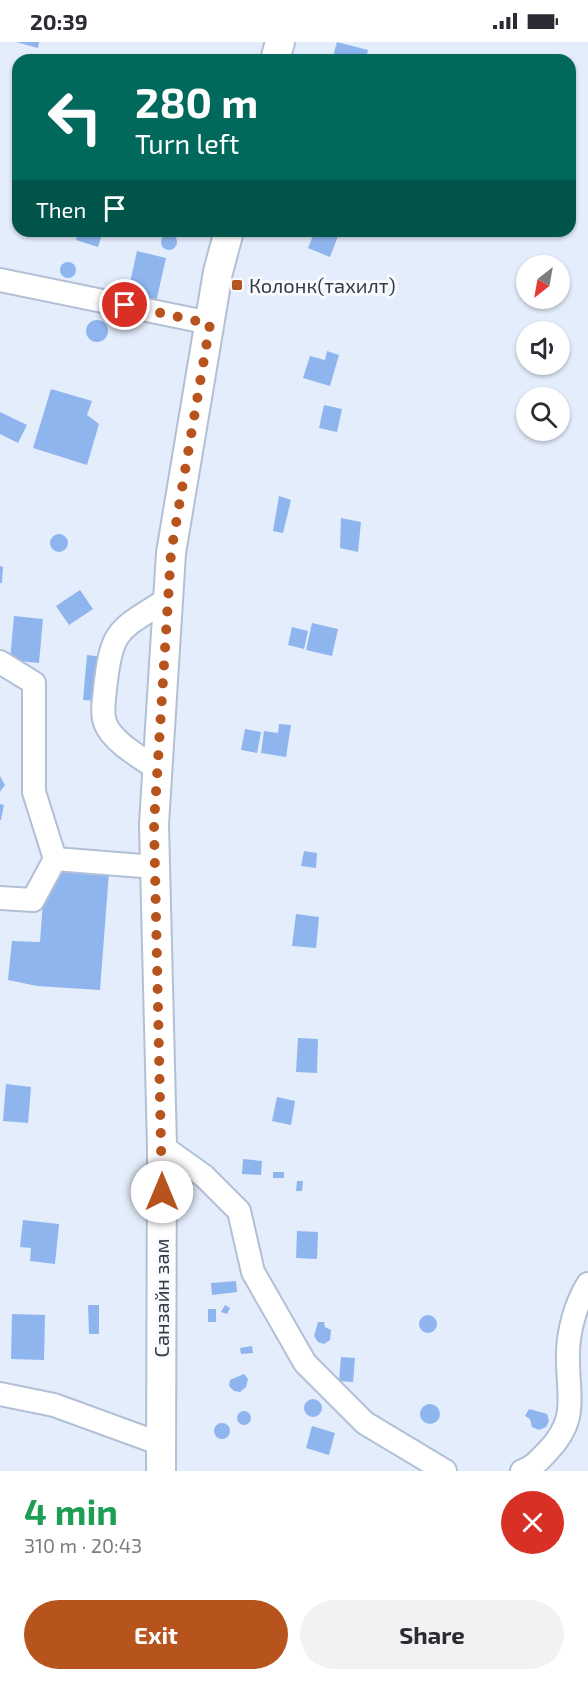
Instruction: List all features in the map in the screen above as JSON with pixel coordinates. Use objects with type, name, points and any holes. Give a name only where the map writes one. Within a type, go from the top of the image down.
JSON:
[{"type":"main road","name":"Санзайн зам","points":[[161,1457],[162,1146],[154,867],[158,770],[171,553],[218,272],[227,237]]},
{"type":"street","points":[[0,280],[210,324]]},
{"type":"street","points":[[158,770],[114,735],[106,726],[103,713],[109,651],[113,640],[131,623],[169,598]]},
{"type":"street","points":[[0,662],[34,683],[34,792],[55,859],[33,900],[0,898]]},
{"type":"street","points":[[55,859],[154,867]]},
{"type":"street","points":[[162,1146],[204,1176],[239,1211],[253,1272],[305,1363],[365,1423],[445,1471]]},
{"type":"street","points":[[522,1471],[531,1469],[562,1437],[569,1414],[568,1353],[572,1324],[588,1284]]},
{"type":"street","points":[[0,1394],[54,1405],[161,1457]]},
{"type":"building","points":[[16,42],[39,42],[38,48]]},
{"type":"building","points":[[337,42],[368,50],[367,54],[334,54]]},
{"type":"building","points":[[77,237],[101,237],[98,247],[76,240]]},
{"type":"building","points":[[164,237],[176,239],[176,245],[169,250],[161,242]]},
{"type":"building","points":[[313,237],[338,237],[330,257],[308,248]]},
{"type":"building","points":[[137,251],[166,258],[156,302],[127,296]]},
{"type":"building","points":[[68,262],[74,264],[76,270],[74,276],[68,278],[62,276],[60,270],[62,264]]},
{"type":"building","points":[[97,320],[105,323],[108,331],[105,339],[97,342],[89,339],[86,331],[89,323]]},
{"type":"building","points":[[327,351],[339,355],[330,386],[303,378],[310,356],[325,360]]},
{"type":"building","points":[[51,389],[92,401],[87,415],[99,424],[87,465],[33,448]]},
{"type":"building","points":[[324,405],[342,409],[337,432],[319,428]]},
{"type":"building","points":[[0,412],[27,425],[18,443],[0,434]]},
{"type":"building","points":[[279,496],[291,500],[283,533],[273,531]]},
{"type":"building","points":[[341,518],[361,522],[358,552],[340,548]]},
{"type":"building","points":[[59,534],[65,537],[68,543],[65,549],[59,552],[53,549],[50,543],[53,537]]},
{"type":"building","points":[[0,566],[3,567],[2,583],[0,583]]},
{"type":"building","points":[[80,590],[93,609],[69,625],[56,606]]},
{"type":"building","points":[[14,616],[43,619],[39,663],[10,660]]},
{"type":"building","points":[[312,623],[338,629],[332,656],[306,650]]},
{"type":"building","points":[[292,627],[308,631],[304,649],[288,645]]},
{"type":"building","points":[[87,655],[104,657],[100,701],[83,700]]},
{"type":"building","points":[[279,724],[291,725],[286,757],[261,753],[264,731],[278,733]]},
{"type":"building","points":[[245,729],[261,732],[257,753],[241,750]]},
{"type":"building","points":[[0,776],[5,785],[0,792]]},
{"type":"building","points":[[0,804],[4,805],[1,820],[0,820]]},
{"type":"building","points":[[304,851],[317,853],[316,868],[301,866]]},
{"type":"building","points":[[60,866],[109,872],[100,990],[37,986],[8,980],[12,941],[40,942],[44,887]]},
{"type":"building","points":[[296,914],[319,917],[316,948],[292,946]]},
{"type":"building","points":[[298,1038],[318,1039],[317,1073],[296,1072]]},
{"type":"building","points":[[6,1084],[31,1087],[28,1123],[3,1121]]},
{"type":"building","points":[[277,1097],[295,1101],[291,1125],[272,1121]]},
{"type":"building","points":[[243,1159],[262,1161],[261,1175],[242,1174]]},
{"type":"building","points":[[273,1172],[284,1172],[284,1178],[273,1178]]},
{"type":"building","points":[[297,1181],[303,1181],[302,1191],[296,1191]]},
{"type":"building","points":[[23,1220],[59,1224],[55,1264],[30,1261],[31,1248],[20,1247]]},
{"type":"building","points":[[297,1231],[318,1232],[317,1259],[296,1258]]},
{"type":"building","points":[[236,1281],[237,1292],[212,1295],[211,1283]]},
{"type":"building","points":[[88,1305],[99,1305],[99,1334],[89,1334]]},
{"type":"building","points":[[225,1305],[230,1308],[227,1314],[221,1312]]},
{"type":"building","points":[[208,1309],[216,1309],[216,1322],[208,1322]]},
{"type":"building","points":[[12,1314],[45,1315],[44,1360],[11,1359]]},
{"type":"building","points":[[424,1315],[432,1315],[437,1320],[435,1331],[424,1333],[419,1328],[419,1320]]},
{"type":"building","points":[[318,1322],[324,1322],[325,1327],[331,1330],[330,1340],[324,1344],[318,1342],[314,1336]]},
{"type":"building","points":[[252,1346],[253,1353],[241,1354],[240,1348]]},
{"type":"building","points":[[341,1357],[355,1358],[353,1382],[339,1381]]},
{"type":"building","points":[[244,1374],[248,1379],[246,1387],[240,1392],[234,1391],[229,1386],[230,1380]]},
{"type":"building","points":[[313,1399],[319,1402],[322,1408],[319,1414],[313,1417],[307,1414],[304,1408],[307,1402]]},
{"type":"building","points":[[426,1404],[434,1404],[440,1410],[440,1418],[434,1424],[426,1424],[420,1418],[420,1410]]},
{"type":"building","points":[[529,1409],[547,1414],[549,1421],[546,1427],[539,1430],[532,1427],[530,1419],[525,1416]]},
{"type":"building","points":[[244,1411],[249,1413],[251,1418],[249,1423],[244,1425],[239,1423],[237,1418],[239,1413]]},
{"type":"building","points":[[222,1423],[228,1425],[230,1431],[228,1437],[222,1439],[216,1437],[214,1431],[216,1425]]},
{"type":"building","points":[[312,1426],[335,1433],[329,1455],[306,1448]]},
{"type":"place","name":"Колонк(тахилт)","points":[[237,285]]},
{"type":"route","points":[[125,305],[210,324],[171,553],[154,824],[162,1192]]}]
